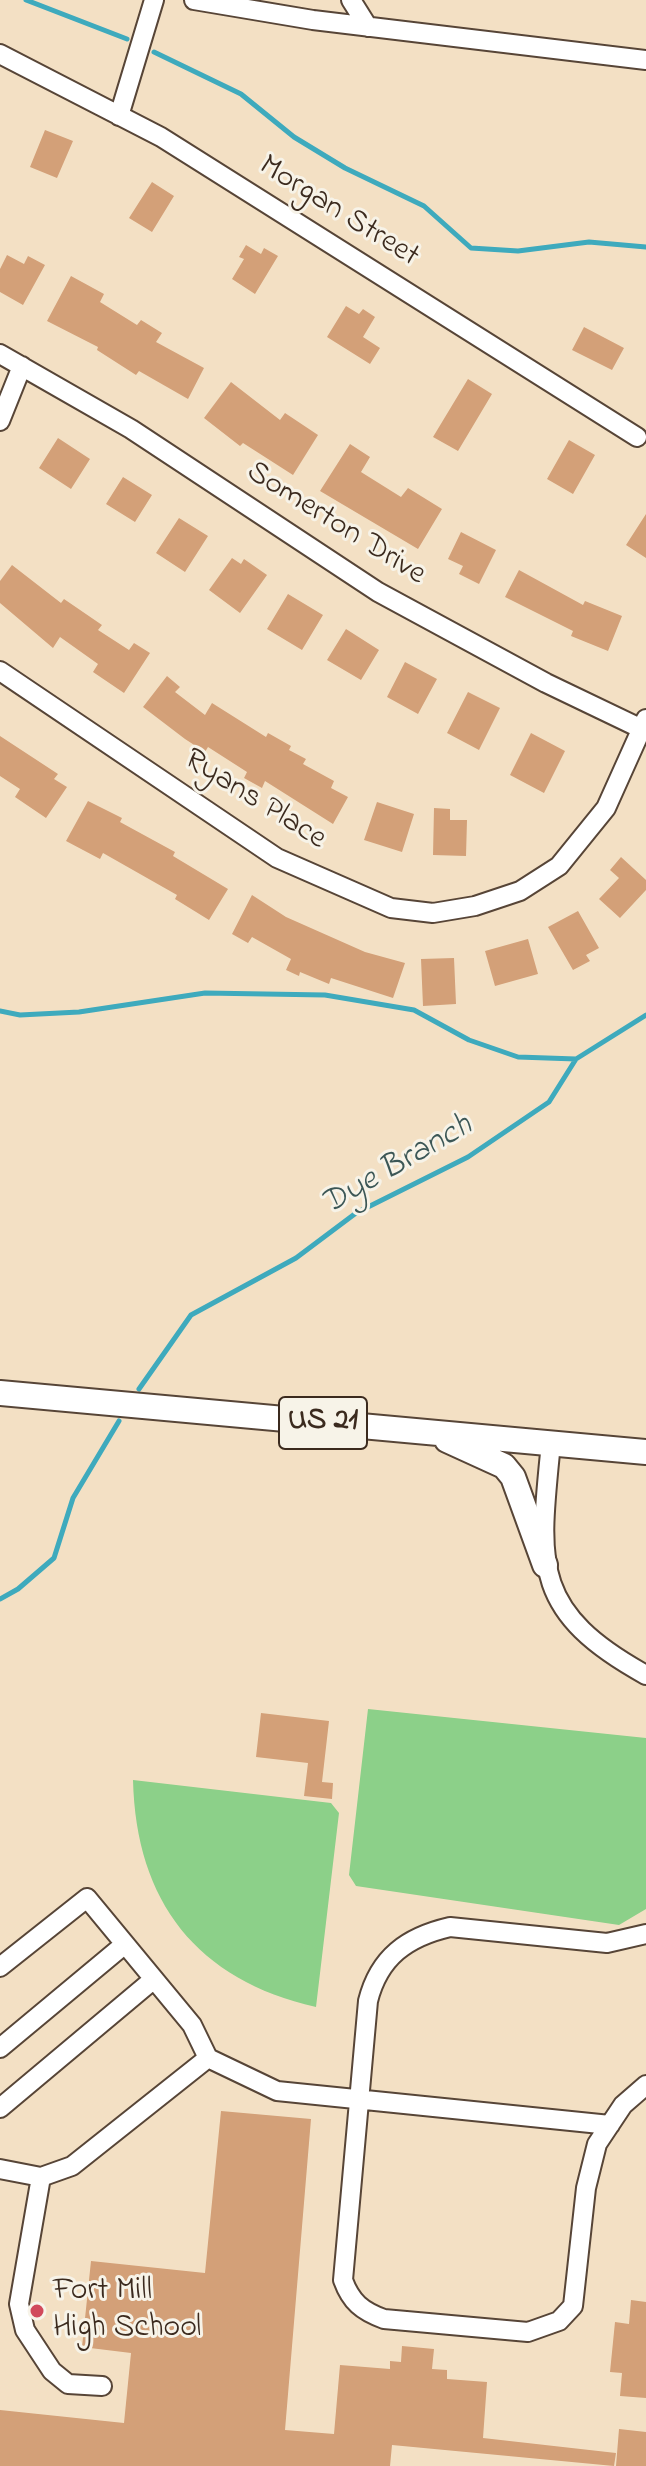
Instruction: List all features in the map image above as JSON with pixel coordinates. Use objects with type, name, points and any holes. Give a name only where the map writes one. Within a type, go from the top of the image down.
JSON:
[{"type":"main road","name":"US 21","points":[[0,1393],[646,1452]]},
{"type":"main road","points":[[431,1432],[504,1466],[513,1477],[545,1565]]},
{"type":"street","points":[[119,116],[154,0]]},
{"type":"street","points":[[194,0],[368,27],[646,60]]},
{"type":"street","points":[[351,0],[368,27]]},
{"type":"street","name":"Morgan Street","points":[[0,54],[161,137],[637,437]]},
{"type":"street","name":"Somerton Drive","points":[[0,354],[131,429],[378,592],[546,683],[644,726]]},
{"type":"street","points":[[0,421],[22,366]]},
{"type":"street","name":"Ryans Place","points":[[0,671],[277,858],[391,908],[433,913],[475,906],[520,891],[559,866],[606,808],[644,726]]},
{"type":"street","points":[[551,1443],[543,1519],[545,1565],[560,1603],[582,1633],[646,1675]]},
{"type":"street","points":[[0,1967],[87,1898],[192,2025],[208,2058],[277,2091],[610,2125]]},
{"type":"street","points":[[646,1934],[607,1943],[450,1927],[408,1942],[388,1957],[373,1980],[359,2098],[343,2280],[349,2297],[365,2312],[384,2319],[528,2332],[559,2321],[573,2306],[590,2165],[597,2144],[623,2105],[646,2085]]},
{"type":"street","points":[[0,2048],[125,1944]]},
{"type":"street","points":[[0,2108],[154,1979]]},
{"type":"street","points":[[0,2169],[41,2177],[72,2166],[208,2058]]},
{"type":"street","points":[[41,2177],[19,2304],[25,2330],[52,2371],[68,2384],[102,2386]]},
{"type":"green space","points":[[368,1709],[646,1738],[646,1909],[619,1925],[356,1886],[349,1875]]},
{"type":"green space","points":[[133,1780],[331,1803],[339,1813],[316,2007],[274,1994],[238,1977],[207,1955],[181,1929],[161,1898],[146,1863],[137,1824]]},
{"type":"building","points":[[45,130],[73,141],[57,178],[30,167]]},
{"type":"building","points":[[152,182],[174,196],[152,232],[129,218]]},
{"type":"building","points":[[246,245],[261,254],[264,248],[278,256],[255,294],[232,279],[244,259],[239,257]]},
{"type":"building","points":[[7,255],[24,264],[28,256],[45,265],[23,305],[0,292],[0,269]]},
{"type":"building","points":[[71,276],[104,294],[100,302],[137,325],[141,320],[162,333],[156,342],[204,368],[188,399],[139,371],[136,375],[97,350],[98,347],[47,321]]},
{"type":"building","points":[[346,306],[359,314],[363,309],[375,317],[363,337],[380,348],[370,364],[327,337]]},
{"type":"building","points":[[584,327],[624,348],[612,370],[572,350]]},
{"type":"building","points":[[468,379],[492,394],[458,451],[433,437]]},
{"type":"building","points":[[231,382],[280,420],[285,413],[318,435],[293,475],[243,443],[240,446],[204,418]]},
{"type":"building","points":[[58,438],[90,459],[71,489],[39,468]]},
{"type":"building","points":[[569,440],[595,455],[573,494],[547,479]]},
{"type":"building","points":[[350,444],[370,457],[361,472],[401,497],[408,488],[442,509],[418,549],[320,491]]},
{"type":"building","points":[[123,477],[152,495],[135,522],[106,504]]},
{"type":"building","points":[[646,514],[646,558],[626,545]]},
{"type":"building","points":[[179,518],[208,536],[185,572],[156,553]]},
{"type":"building","points":[[461,532],[496,550],[479,584],[459,574],[463,566],[448,559]]},
{"type":"building","points":[[232,558],[241,564],[244,559],[267,575],[240,613],[209,590]]},
{"type":"building","points":[[12,565],[61,603],[64,599],[102,625],[98,630],[129,650],[134,643],[150,653],[124,693],[93,672],[98,664],[60,637],[53,648],[0,603],[0,581]]},
{"type":"building","points":[[519,570],[583,605],[585,601],[622,616],[608,651],[571,636],[573,631],[505,597]]},
{"type":"building","points":[[288,594],[323,615],[302,650],[267,629]]},
{"type":"building","points":[[346,629],[379,650],[361,680],[327,660]]},
{"type":"building","points":[[405,662],[437,679],[418,714],[387,697]]},
{"type":"building","points":[[167,676],[180,687],[175,692],[205,715],[212,703],[266,737],[268,733],[291,746],[289,750],[306,759],[303,764],[334,781],[331,788],[348,797],[333,824],[265,781],[262,788],[244,778],[247,772],[208,747],[205,752],[143,707]]},
{"type":"building","points":[[468,692],[500,708],[479,750],[447,733]]},
{"type":"building","points":[[531,733],[565,751],[544,793],[510,775]]},
{"type":"building","points":[[0,736],[58,774],[54,779],[67,787],[46,818],[15,797],[20,789],[0,776]]},
{"type":"building","points":[[88,801],[122,818],[120,822],[175,852],[173,856],[228,889],[209,920],[175,899],[177,895],[103,853],[100,859],[66,841]]},
{"type":"building","points":[[377,802],[414,814],[402,852],[364,840]]},
{"type":"building","points":[[434,808],[450,809],[450,820],[467,820],[466,856],[433,855]]},
{"type":"building","points":[[621,857],[646,880],[646,890],[620,918],[599,899],[619,878],[610,870]]},
{"type":"building","points":[[252,895],[286,917],[365,952],[405,963],[393,998],[331,978],[329,984],[300,972],[299,976],[286,970],[291,959],[252,937],[248,943],[232,934]]},
{"type":"building","points":[[578,911],[599,948],[586,955],[590,961],[573,970],[548,927]]},
{"type":"building","points":[[528,939],[538,974],[495,986],[485,951]]},
{"type":"building","points":[[454,958],[456,1004],[423,1006],[421,959]]},
{"type":"building","points":[[261,1713],[329,1721],[322,1782],[333,1783],[332,1799],[304,1796],[308,1763],[256,1757]]},
{"type":"building","points":[[221,2111],[311,2119],[285,2430],[334,2434],[340,2365],[390,2369],[390,2361],[401,2362],[402,2346],[434,2349],[432,2369],[447,2370],[447,2379],[487,2382],[483,2438],[616,2453],[614,2466],[392,2445],[390,2466],[0,2466],[0,2410],[124,2423],[131,2353],[82,2347],[91,2261],[205,2273]]},
{"type":"building","points":[[631,2300],[646,2302],[646,2398],[620,2396],[622,2373],[610,2372],[615,2322],[629,2324]]},
{"type":"building","points":[[619,2429],[646,2432],[646,2466],[616,2466]]},
{"type":"waterway","points":[[26,0],[127,39]]},
{"type":"waterway","points":[[154,52],[241,94],[294,137],[345,168],[424,206],[471,248],[518,251],[589,242],[646,247]]},
{"type":"waterway","points":[[0,1011],[20,1015],[79,1012],[205,993],[325,995],[414,1010],[469,1040],[518,1057],[576,1059]]},
{"type":"waterway","name":"Dye Branch","points":[[139,1389],[191,1315],[296,1258],[356,1213],[468,1157],[549,1102],[576,1059],[646,1015]]},
{"type":"waterway","name":"Dye Branch","points":[[0,1599],[18,1589],[54,1558],[73,1498],[119,1421]]},
{"type":"place","name":"Fort Mill High School","points":[[37,2311]]}]
